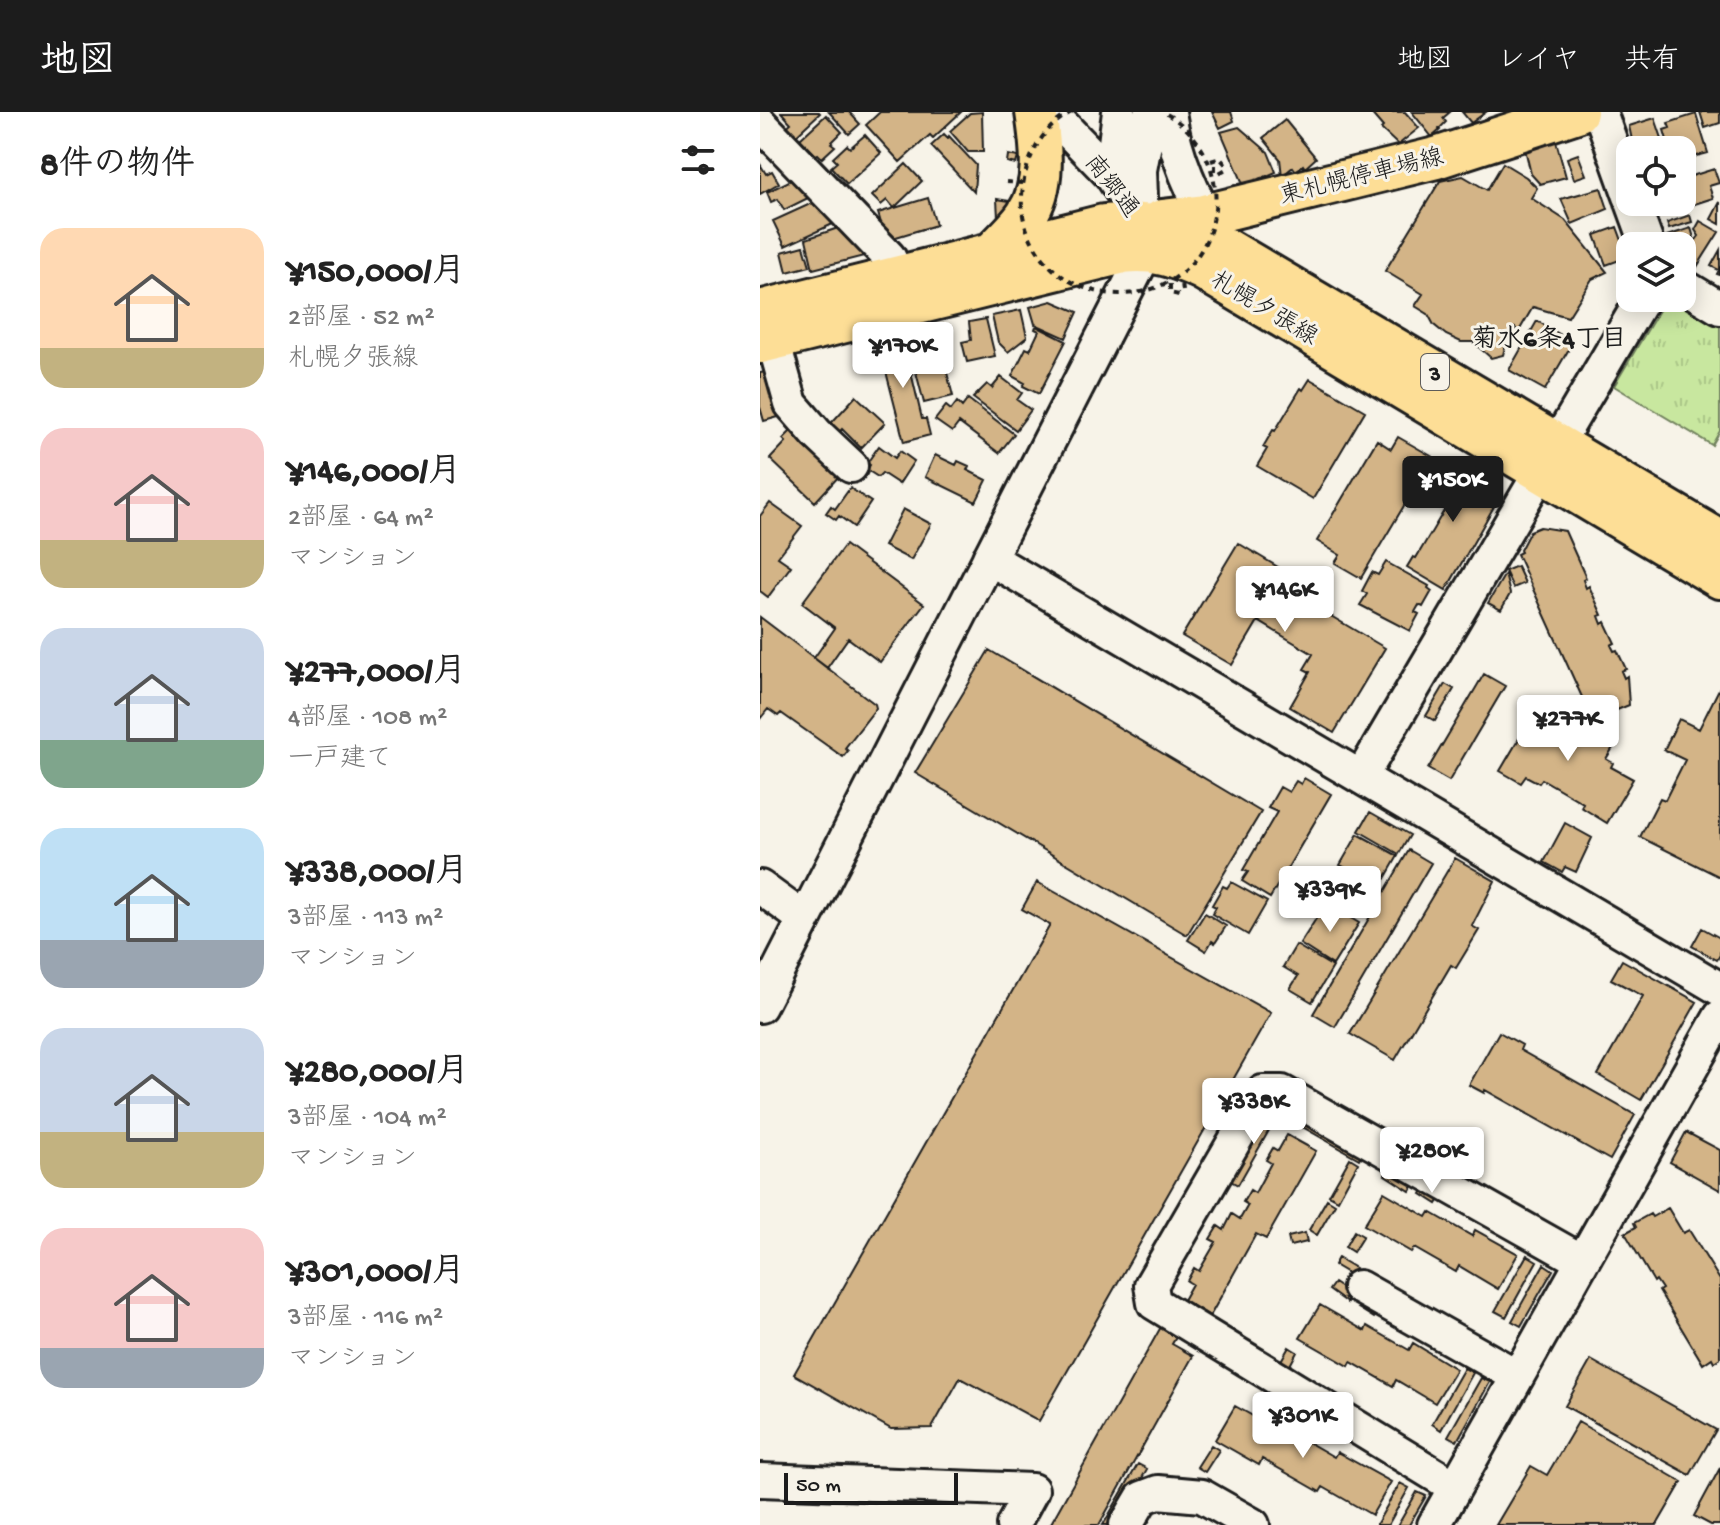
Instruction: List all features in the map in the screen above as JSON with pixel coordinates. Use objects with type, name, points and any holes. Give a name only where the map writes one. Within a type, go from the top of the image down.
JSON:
[{"type":"main road","name":"東札幌停車場線","points":[[1214,231],[1577,112]]},
{"type":"main road","points":[[992,253],[1027,215],[1034,201],[1041,149],[1054,114]]},
{"type":"main road","name":"札幌夕張線","points":[[764,331],[898,276],[1104,225],[1144,237],[1170,255],[1202,269],[1549,459],[1720,541]]},
{"type":"main road","name":"札幌夕張線","points":[[764,331],[1123,253],[1144,237],[1214,231],[1720,578]]},
{"type":"street","points":[[1111,175],[1119,112]]},
{"type":"street","points":[[760,1006],[989,558],[1144,237],[1140,170],[1151,112]]},
{"type":"street","points":[[1166,112],[1179,159],[1214,231]]},
{"type":"street","points":[[1600,112],[1616,157]]},
{"type":"street","name":"南郷通","points":[[1054,114],[1111,175],[1144,237]]},
{"type":"street","points":[[760,123],[889,257],[898,276]]},
{"type":"street","points":[[1696,293],[1720,308]]},
{"type":"street","points":[[1361,777],[1635,312]]},
{"type":"street","points":[[764,331],[791,404],[851,466]]},
{"type":"street","points":[[989,558],[1720,989]]},
{"type":"street","points":[[760,887],[804,919]]},
{"type":"street","points":[[1434,1525],[1720,1017]]},
{"type":"street","points":[[1455,1487],[1154,1303],[1151,1285],[1263,1092],[1282,1092],[1582,1261]]},
{"type":"street","points":[[1359,1287],[1517,1376]]},
{"type":"street","points":[[760,1480],[1032,1490],[1013,1525]]},
{"type":"street","points":[[1126,1525],[1142,1498],[1158,1492],[1202,1496],[1253,1525]]},
{"type":"path","points":[[1054,114],[1035,148],[1022,183],[1021,204],[1030,238],[1040,255],[1067,280],[1094,292],[1121,295],[1163,284],[1185,269],[1199,254],[1213,224],[1216,186],[1205,152],[1184,125],[1166,112]]},
{"type":"path","points":[[1006,182],[1022,183]]},
{"type":"path","points":[[1170,284],[1170,293],[1179,295],[1183,291],[1182,283]]},
{"type":"green space","points":[[1696,309],[1720,324],[1720,431],[1712,445],[1614,386],[1658,312],[1696,312]]},
{"type":"building","points":[[781,112],[820,113],[791,140],[783,130],[791,123]]},
{"type":"building","points":[[829,112],[849,112],[860,124],[849,134]]},
{"type":"building","points":[[880,112],[961,112],[900,162],[866,125]]},
{"type":"building","points":[[982,112],[983,152],[968,152],[950,131],[970,113]]},
{"type":"building","points":[[1212,112],[1231,112],[1234,121],[1220,128]]},
{"type":"building","points":[[1370,112],[1405,112],[1419,128],[1398,145],[1381,129],[1383,127]]},
{"type":"building","points":[[1412,112],[1450,112],[1443,118],[1446,122],[1432,137]]},
{"type":"building","points":[[1462,112],[1486,112],[1471,123]]},
{"type":"building","points":[[1700,112],[1720,112],[1720,123],[1705,128]]},
{"type":"building","points":[[1696,114],[1708,153],[1696,156],[1696,136],[1666,136],[1664,130],[1670,128],[1668,123]]},
{"type":"building","points":[[826,115],[842,132],[831,143],[835,146],[822,158],[800,139]]},
{"type":"building","points":[[1655,118],[1661,136],[1631,136],[1629,126]]},
{"type":"building","points":[[1285,120],[1316,158],[1305,168],[1303,165],[1296,171],[1293,167],[1282,176],[1280,159],[1263,138]]},
{"type":"building","points":[[1239,127],[1268,152],[1276,172],[1244,186],[1221,132]]},
{"type":"building","points":[[944,134],[976,165],[974,192],[931,146]]},
{"type":"building","points":[[865,135],[881,153],[847,184],[831,167],[837,162],[833,158]]},
{"type":"building","points":[[1556,141],[1566,177],[1540,184],[1531,174],[1525,149]]},
{"type":"building","points":[[1578,154],[1586,175],[1574,179],[1567,158]]},
{"type":"building","points":[[1008,155],[1018,157],[1016,164],[1007,162]]},
{"type":"building","points":[[1503,163],[1537,188],[1531,198],[1565,220],[1607,272],[1592,279],[1568,317],[1533,307],[1519,331],[1515,328],[1503,355],[1491,358],[1473,342],[1461,342],[1446,335],[1434,325],[1428,314],[1415,306],[1423,294],[1385,271],[1440,181],[1463,176],[1487,190]]},
{"type":"building","points":[[760,164],[766,174],[772,171],[779,183],[760,194]]},
{"type":"building","points":[[906,164],[922,181],[894,208],[887,200],[881,205],[872,196]]},
{"type":"building","points":[[1714,169],[1719,183],[1709,186],[1713,198],[1696,204],[1696,175]]},
{"type":"building","points":[[799,176],[810,197],[784,210],[778,199],[771,202],[767,192]]},
{"type":"building","points":[[1601,188],[1608,209],[1572,224],[1561,199]]},
{"type":"building","points":[[928,198],[936,225],[886,240],[878,213]]},
{"type":"building","points":[[997,199],[1010,201],[1009,219],[998,218]]},
{"type":"building","points":[[819,200],[835,223],[785,246],[773,221]]},
{"type":"building","points":[[1720,202],[1720,224],[1711,219]]},
{"type":"building","points":[[1687,216],[1690,216],[1692,222],[1669,229],[1667,223]]},
{"type":"building","points":[[1700,221],[1719,232],[1696,268],[1696,240],[1699,236],[1695,230]]},
{"type":"building","points":[[844,226],[868,255],[813,269],[806,239]]},
{"type":"building","points":[[1617,227],[1616,261],[1606,265],[1595,235]]},
{"type":"building","points":[[804,246],[810,266],[787,272],[782,252]]},
{"type":"building","points":[[1720,250],[1720,275],[1717,274],[1719,270],[1711,266]]},
{"type":"building","points":[[1052,301],[1078,312],[1066,338],[1035,324],[1030,307]]},
{"type":"building","points":[[1021,310],[1027,337],[1008,352],[998,342],[992,316]]},
{"type":"building","points":[[986,319],[995,356],[967,362],[962,342],[971,340],[969,322]]},
{"type":"building","points":[[1537,321],[1573,342],[1545,390],[1509,370]]},
{"type":"building","points":[[1036,326],[1066,341],[1039,394],[1012,376],[1026,348],[1030,350],[1039,331],[1035,329]]},
{"type":"building","points":[[903,338],[922,419],[926,419],[930,435],[904,442],[879,344]]},
{"type":"building","points":[[943,357],[953,396],[924,403],[915,368]]},
{"type":"building","points":[[770,371],[782,416],[764,421],[760,407],[760,373]]},
{"type":"building","points":[[1001,377],[1022,393],[1017,400],[1031,410],[1016,430],[973,398],[987,384],[992,388]]},
{"type":"building","points":[[1310,379],[1365,411],[1313,499],[1257,466],[1273,430]]},
{"type":"building","points":[[856,396],[885,423],[861,448],[842,429],[832,440],[823,432]]},
{"type":"building","points":[[968,399],[1014,434],[999,453],[959,423],[952,432],[935,420],[946,406],[951,410],[957,402],[962,407]]},
{"type":"building","points":[[793,429],[841,474],[815,502],[770,459]]},
{"type":"building","points":[[1398,437],[1433,457],[1361,578],[1335,563],[1340,555],[1317,541],[1377,440],[1391,449]]},
{"type":"building","points":[[879,446],[895,458],[900,451],[914,461],[899,484],[882,473],[878,477],[867,470],[870,465],[867,463]]},
{"type":"building","points":[[935,455],[956,465],[958,461],[969,466],[967,470],[987,480],[976,502],[925,477]]},
{"type":"building","points":[[1445,461],[1495,494],[1491,501],[1496,503],[1446,590],[1407,567],[1413,557],[1416,558],[1445,509],[1434,503],[1439,495],[1433,491],[1437,486],[1428,482],[1440,462]]},
{"type":"building","points":[[850,488],[871,502],[854,527],[839,516],[836,520],[826,513],[831,506],[835,509]]},
{"type":"building","points":[[770,503],[802,526],[778,557],[791,566],[768,597],[760,591],[760,516]]},
{"type":"building","points":[[903,509],[931,524],[911,560],[884,546]]},
{"type":"building","points":[[1540,527],[1565,531],[1586,578],[1583,580],[1586,588],[1589,586],[1602,615],[1599,616],[1602,624],[1605,622],[1615,643],[1611,645],[1614,651],[1617,650],[1626,669],[1621,671],[1624,678],[1627,676],[1629,705],[1605,715],[1586,706],[1517,554],[1521,552],[1530,531]]},
{"type":"building","points":[[1238,543],[1288,573],[1280,586],[1385,648],[1334,733],[1290,707],[1310,672],[1304,669],[1313,654],[1258,621],[1232,665],[1182,636]]},
{"type":"building","points":[[845,545],[924,604],[880,662],[848,638],[827,668],[814,658],[835,628],[802,603]]},
{"type":"building","points":[[1386,562],[1429,586],[1432,591],[1423,607],[1419,605],[1415,612],[1419,614],[1410,631],[1360,605],[1367,594],[1362,591],[1372,572],[1378,575]]},
{"type":"building","points":[[1517,566],[1525,583],[1513,588],[1505,571]]},
{"type":"building","points":[[1505,574],[1510,594],[1501,610],[1488,603]]},
{"type":"building","points":[[760,617],[875,704],[876,708],[845,748],[848,751],[843,757],[781,713],[778,716],[768,709],[760,719]]},
{"type":"building","points":[[989,650],[1261,812],[1187,935],[915,773]]},
{"type":"building","points":[[1484,674],[1505,686],[1449,781],[1428,769]]},
{"type":"building","points":[[1445,684],[1454,689],[1435,721],[1426,716]]},
{"type":"building","points":[[1720,687],[1720,877],[1640,837],[1660,798],[1665,800],[1685,760],[1664,750],[1679,719],[1699,729]]},
{"type":"building","points":[[1540,703],[1561,716],[1558,722],[1588,739],[1592,733],[1614,746],[1606,759],[1613,763],[1611,767],[1633,779],[1607,823],[1581,807],[1583,803],[1542,779],[1539,783],[1526,776],[1521,783],[1500,771]]},
{"type":"building","points":[[1304,778],[1331,794],[1270,898],[1242,881],[1248,872],[1243,870],[1277,812],[1268,808],[1280,787],[1289,792],[1296,781],[1301,784]]},
{"type":"building","points":[[1370,812],[1410,835],[1399,854],[1359,831]]},
{"type":"building","points":[[1565,823],[1592,838],[1576,872],[1565,867],[1562,872],[1544,862]]},
{"type":"building","points":[[1358,834],[1398,856],[1380,887],[1375,884],[1358,914],[1336,902],[1353,872],[1340,865]]},
{"type":"building","points":[[1409,850],[1431,863],[1335,1027],[1313,1014]]},
{"type":"building","points":[[1455,858],[1495,881],[1472,926],[1479,930],[1456,968],[1451,965],[1395,1060],[1350,1034]]},
{"type":"building","points":[[1037,882],[1271,1013],[1039,1421],[960,1378],[932,1428],[891,1429],[794,1374],[1050,925],[1022,909]]},
{"type":"building","points":[[1231,882],[1267,902],[1248,935],[1212,914],[1216,907],[1212,905],[1223,886],[1227,888]]},
{"type":"building","points":[[1326,903],[1359,923],[1333,965],[1300,944]]},
{"type":"building","points":[[1205,913],[1226,926],[1206,951],[1188,940]]},
{"type":"building","points":[[1702,928],[1720,938],[1717,960],[1692,946]]},
{"type":"building","points":[[1296,945],[1333,967],[1312,1002],[1290,989],[1298,976],[1283,967]]},
{"type":"building","points":[[1622,960],[1697,1002],[1641,1100],[1598,1075],[1643,996],[1611,979]]},
{"type":"building","points":[[1499,1032],[1522,1045],[1520,1050],[1635,1115],[1610,1160],[1485,1090],[1484,1093],[1469,1085]]},
{"type":"building","points":[[1271,1106],[1280,1111],[1238,1185],[1229,1180]]},
{"type":"building","points":[[1290,1107],[1364,1150],[1359,1159],[1285,1117]]},
{"type":"building","points":[[1686,1132],[1720,1150],[1720,1190],[1670,1162]]},
{"type":"building","points":[[1287,1135],[1316,1151],[1266,1239],[1256,1234],[1210,1316],[1183,1300],[1192,1284],[1187,1281],[1194,1268],[1199,1271],[1216,1242],[1210,1239],[1218,1226],[1224,1230],[1232,1214],[1240,1219],[1248,1205],[1243,1202],[1250,1190],[1255,1193],[1271,1163],[1266,1160],[1273,1148],[1278,1151]]},
{"type":"building","points":[[1350,1158],[1358,1163],[1338,1200],[1329,1195]]},
{"type":"building","points":[[1390,1167],[1415,1183],[1410,1191],[1385,1175]]},
{"type":"building","points":[[1426,1186],[1442,1196],[1437,1204],[1421,1194]]},
{"type":"building","points":[[1384,1192],[1427,1217],[1430,1212],[1472,1236],[1475,1230],[1518,1254],[1498,1289],[1459,1266],[1456,1272],[1414,1248],[1411,1252],[1364,1225]]},
{"type":"building","points":[[1327,1199],[1335,1204],[1317,1235],[1309,1230]]},
{"type":"building","points":[[1668,1208],[1683,1233],[1689,1230],[1720,1280],[1720,1358],[1714,1362],[1712,1358],[1703,1364],[1659,1291],[1662,1289],[1656,1280],[1654,1282],[1625,1233],[1636,1227],[1634,1223]]},
{"type":"building","points":[[1354,1231],[1363,1236],[1353,1252],[1345,1247]]},
{"type":"building","points":[[1305,1233],[1307,1242],[1290,1246],[1288,1237]]},
{"type":"building","points":[[1527,1255],[1537,1261],[1506,1317],[1495,1311]]},
{"type":"building","points":[[1338,1258],[1355,1268],[1351,1275],[1334,1265]]},
{"type":"building","points":[[1544,1264],[1553,1270],[1521,1326],[1512,1321]]},
{"type":"building","points":[[1334,1283],[1352,1295],[1347,1303],[1329,1290]]},
{"type":"building","points":[[1363,1300],[1379,1311],[1374,1318],[1358,1308]]},
{"type":"building","points":[[1320,1305],[1365,1331],[1367,1326],[1409,1350],[1413,1343],[1456,1369],[1435,1403],[1396,1380],[1393,1386],[1351,1362],[1349,1366],[1300,1338]]},
{"type":"building","points":[[1162,1325],[1178,1334],[1172,1344],[1193,1356],[1099,1525],[1050,1525]]},
{"type":"building","points":[[1289,1347],[1297,1352],[1288,1369],[1279,1364]]},
{"type":"building","points":[[1591,1360],[1716,1430],[1690,1475],[1565,1406]]},
{"type":"building","points":[[1464,1368],[1473,1373],[1441,1430],[1432,1424]]},
{"type":"building","points":[[1481,1378],[1490,1382],[1457,1441],[1448,1436]]},
{"type":"building","points":[[1279,1397],[1312,1416],[1308,1425],[1274,1406]]},
{"type":"building","points":[[1235,1406],[1278,1430],[1280,1426],[1334,1457],[1337,1452],[1391,1482],[1372,1515],[1323,1487],[1320,1492],[1262,1459],[1259,1465],[1215,1440]]},
{"type":"building","points":[[1578,1422],[1682,1482],[1657,1525],[1496,1525],[1531,1466],[1547,1475]]},
{"type":"building","points":[[1211,1445],[1219,1450],[1205,1472],[1197,1467]]},
{"type":"building","points":[[1138,1464],[1147,1469],[1116,1525],[1103,1525]]},
{"type":"building","points":[[1720,1468],[1720,1525],[1711,1525],[1694,1516]]},
{"type":"building","points":[[1400,1483],[1409,1488],[1388,1525],[1376,1525]]},
{"type":"building","points":[[1417,1492],[1426,1496],[1409,1525],[1398,1525]]},
{"type":"district","name":"菊水6条4丁目","points":[[1549,337]]}]
